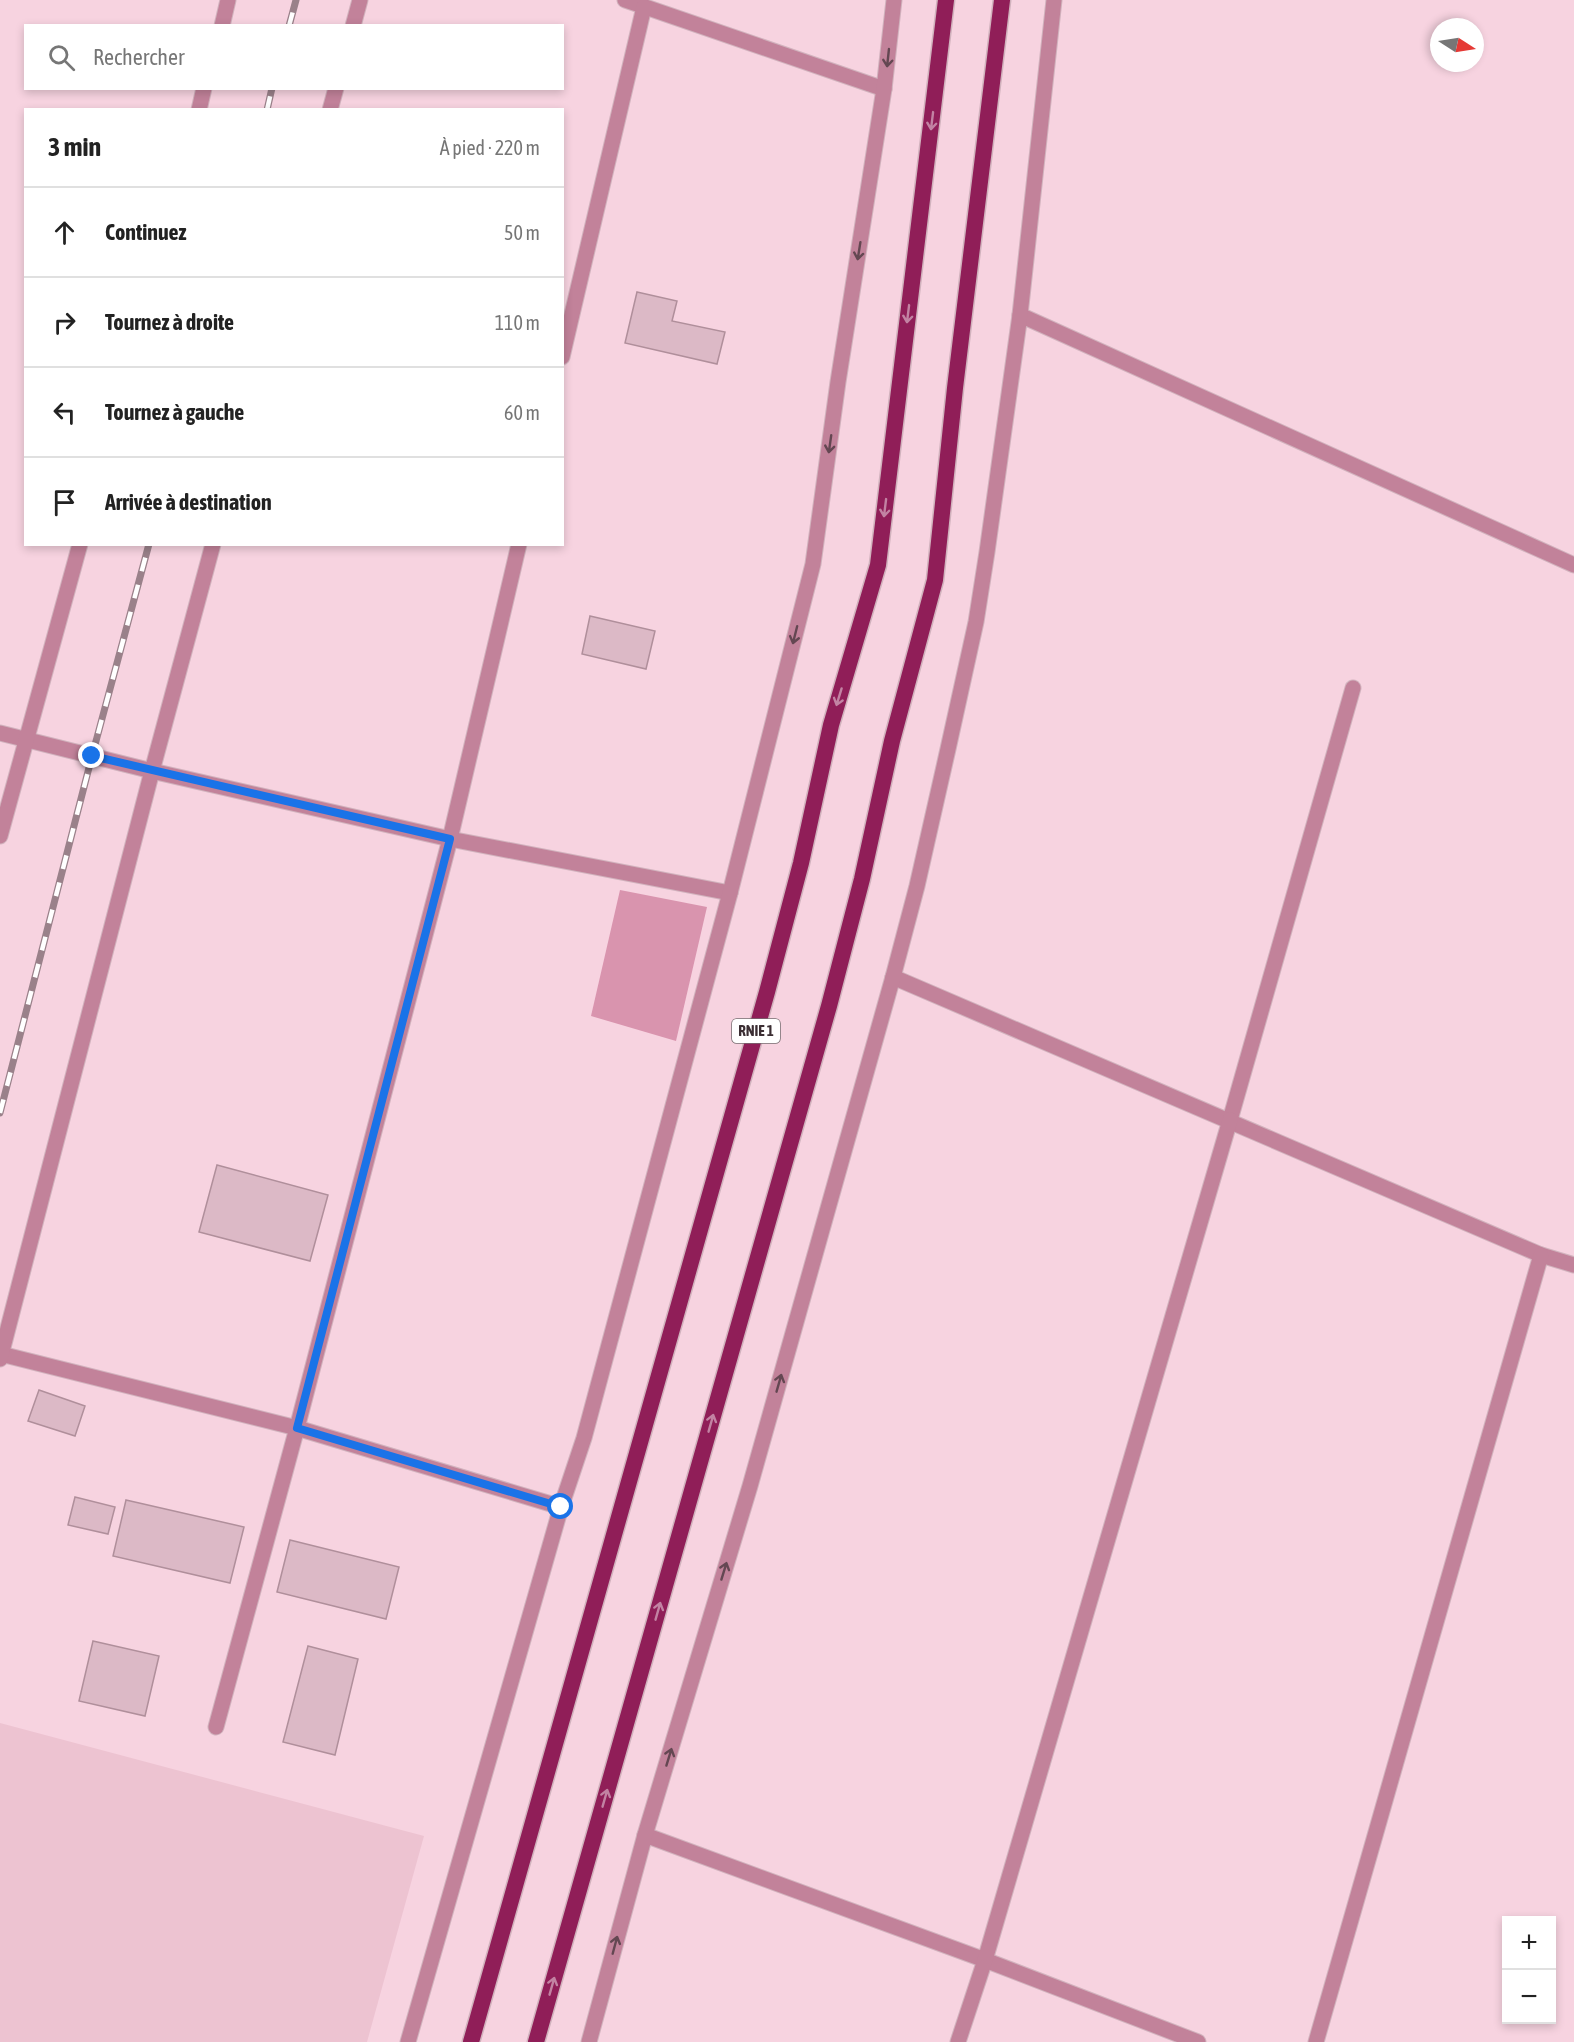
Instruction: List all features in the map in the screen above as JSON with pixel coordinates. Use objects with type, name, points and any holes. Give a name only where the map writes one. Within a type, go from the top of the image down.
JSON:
[{"type":"highway","name":"RNIE 1","points":[[471,2042],[767,992],[801,863],[831,724],[878,565],[946,0]]},
{"type":"highway","points":[[536,2042],[829,1005],[862,879],[892,741],[935,580],[955,388],[1002,0]]},
{"type":"street","points":[[222,24],[228,0]]},
{"type":"street","points":[[354,24],[360,0]]},
{"type":"street","points":[[625,0],[884,90]]},
{"type":"street","points":[[408,2042],[561,1507],[587,1427],[730,893],[813,564],[838,382],[884,90],[894,0]]},
{"type":"street","points":[[589,2042],[645,1834],[750,1486],[917,886],[976,622],[1020,315],[1054,0]]},
{"type":"street","points":[[564,349],[645,7]]},
{"type":"street","points":[[199,108],[204,90]]},
{"type":"street","points":[[331,108],[335,90]]},
{"type":"street","points":[[1020,315],[1574,565]]},
{"type":"street","points":[[0,836],[79,546]]},
{"type":"street","points":[[212,546],[1,1357],[297,1428],[561,1507]]},
{"type":"street","points":[[216,1727],[297,1428],[450,839],[519,546]]},
{"type":"street","points":[[958,2042],[985,1960],[1230,1120],[1353,688]]},
{"type":"street","points":[[0,733],[152,771],[450,839],[730,893]]},
{"type":"street","points":[[893,977],[1541,1255],[1574,1265]]},
{"type":"street","points":[[1316,2042],[1541,1255]]},
{"type":"street","points":[[645,1834],[1198,2042]]},
{"type":"shaded area","points":[[620,890],[707,907],[676,1041],[591,1016]]},
{"type":"shaded area","points":[[0,1723],[424,1836],[367,2042],[0,2042]]},
{"type":"building","points":[[637,292],[677,301],[672,321],[725,332],[717,364],[625,343]]},
{"type":"building","points":[[590,616],[655,631],[646,669],[582,654]]},
{"type":"building","points":[[217,1165],[328,1195],[310,1261],[199,1232]]},
{"type":"building","points":[[39,1390],[85,1406],[75,1436],[28,1421]]},
{"type":"building","points":[[75,1497],[115,1507],[108,1534],[68,1525]]},
{"type":"building","points":[[126,1500],[244,1527],[230,1583],[113,1556]]},
{"type":"building","points":[[290,1540],[399,1567],[386,1619],[277,1592]]},
{"type":"building","points":[[93,1641],[159,1656],[145,1716],[79,1701]]},
{"type":"building","points":[[308,1646],[358,1659],[335,1755],[283,1742]]},
{"type":"railway","points":[[290,24],[296,0]]},
{"type":"railway","points":[[267,108],[272,90]]},
{"type":"railway","points":[[0,1113],[148,546]]},
{"type":"route","points":[[92,756],[450,839],[297,1428],[561,1507]]}]
